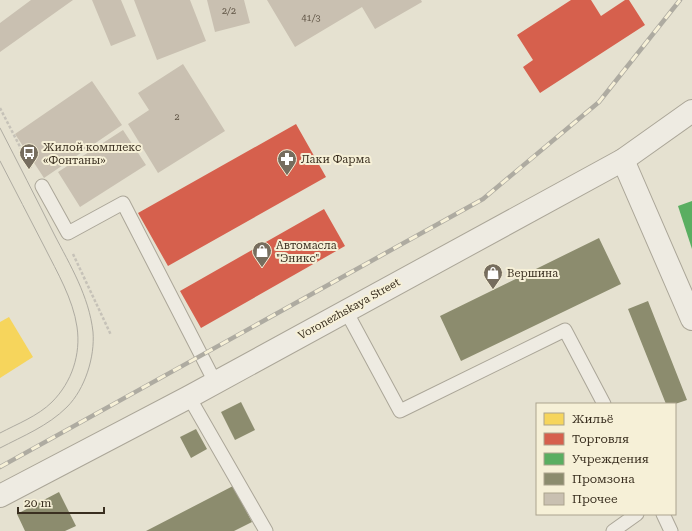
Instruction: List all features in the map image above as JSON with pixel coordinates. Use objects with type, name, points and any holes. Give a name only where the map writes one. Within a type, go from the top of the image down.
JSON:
[{"type":"street","name":"Voronezhskaya Street","points":[[0,496],[189,397],[623,160],[692,111]]},
{"type":"street","points":[[623,160],[692,319]]},
{"type":"lane","points":[[42,186],[68,233],[123,203],[215,382]]},
{"type":"lane","points":[[346,311],[400,411],[565,330],[603,403]]},
{"type":"lane","points":[[189,397],[266,531]]},
{"type":"lane","points":[[613,531],[636,515]]},
{"type":"lane","points":[[663,515],[671,531]]},
{"type":"building: Жильё","points":[[9,317],[33,357],[0,378],[0,322]]},
{"type":"building: Торговля","points":[[571,0],[591,0],[601,16],[625,0],[629,0],[645,25],[540,93],[523,67],[533,60],[517,35]]},
{"type":"building: Торговля","points":[[296,124],[326,177],[168,266],[138,213]]},
{"type":"building: Торговля","name":"Автомасла \"Эникс\"","points":[[324,209],[345,246],[201,328],[180,291]]},
{"type":"building: Учреждения","points":[[692,201],[692,249],[678,206]]},
{"type":"building: Промзона","points":[[599,238],[621,284],[461,361],[440,316]]},
{"type":"building: Промзона","points":[[648,301],[687,400],[676,404],[666,403],[628,309]]},
{"type":"building: Промзона","points":[[241,402],[255,430],[235,440],[221,412]]},
{"type":"building: Промзона","points":[[196,429],[207,449],[191,458],[180,437]]},
{"type":"building: Промзона","points":[[233,486],[252,522],[234,531],[146,531]]},
{"type":"building: Промзона","points":[[59,492],[76,526],[65,531],[25,531],[17,514]]},
{"type":"building: Прочее","points":[[31,0],[73,0],[0,52],[0,23]]},
{"type":"building: Прочее","points":[[92,0],[121,0],[136,36],[111,46]]},
{"type":"building: Прочее","points":[[134,0],[190,0],[206,41],[157,60]]},
{"type":"building: Прочее","points":[[207,0],[244,0],[250,23],[215,32]]},
{"type":"building: Прочее","points":[[267,0],[421,0],[422,2],[375,29],[362,7],[295,47]]},
{"type":"building: Прочее","points":[[183,64],[225,131],[158,173],[128,124],[149,110],[138,93]]},
{"type":"building: Прочее","points":[[92,81],[122,125],[44,178],[15,134]]},
{"type":"building: Прочее","points":[[123,130],[146,165],[80,207],[58,172]]},
{"type":"tram line","points":[[0,128],[78,281],[91,319],[93,332],[92,352],[88,372],[73,400],[52,420],[0,448]]},
{"type":"tram line","points":[[0,161],[64,286],[72,306],[78,337],[78,347],[74,367],[70,377],[59,394],[52,402],[40,411],[0,433]]},
{"type":"railway","points":[[0,467],[483,199],[599,102],[680,0]]},
{"type":"place","name":"Жилой комплекс «Фонтаны»","points":[[29,170]]},
{"type":"place","name":"Лаки Фарма","points":[[287,176]]},
{"type":"place","name":"Автомасла \"Эникс\"","points":[[262,268]]},
{"type":"place","name":"Вершина","points":[[493,290]]}]
